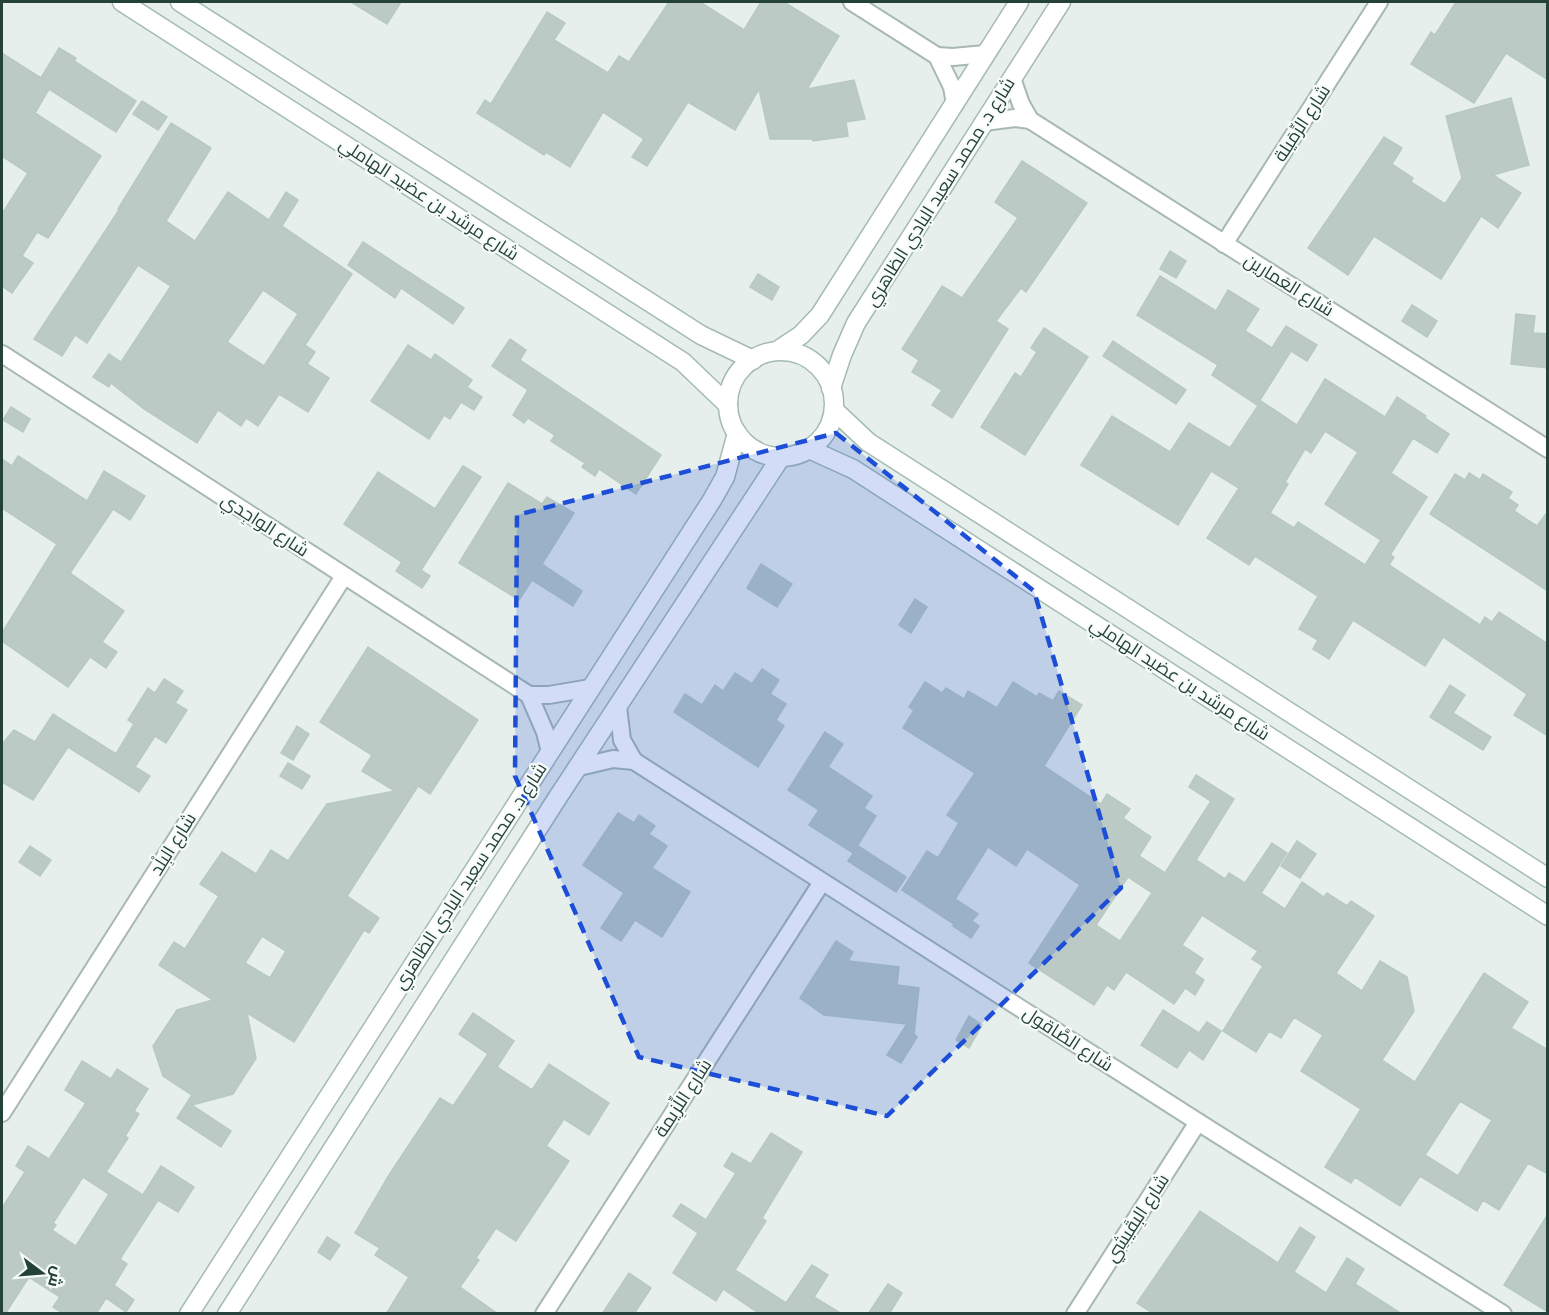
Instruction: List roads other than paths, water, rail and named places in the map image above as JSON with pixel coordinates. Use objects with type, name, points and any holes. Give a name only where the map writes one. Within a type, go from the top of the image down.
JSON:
[{"type":"street","name":"شارع مرشد بن عضيد الهاملي","points":[[122,2],[683,362],[728,405]]},
{"type":"street","name":"شارع مرشد بن عضيد الهاملي","points":[[180,2],[701,336],[753,360]]},
{"type":"street","points":[[852,2],[937,56],[985,54]]},
{"type":"street","name":"شارع د. محمد سعيد البادي الظاهري","points":[[777,351],[801,335],[820,315],[1019,2]]},
{"type":"street","name":"شارع د. محمد سعيد البادي الظاهري","points":[[831,388],[856,323],[1061,2]]},
{"type":"street","name":"شارع الرِّمَيلة","points":[[1224,244],[1379,2]]},
{"type":"street","points":[[937,56],[952,87],[955,104]]},
{"type":"street","points":[[1012,78],[1030,120]]},
{"type":"street","points":[[984,122],[1015,118],[1030,120]]},
{"type":"street","name":"شارع العَمارين","points":[[1030,120],[1548,449]]},
{"type":"street","points":[[777,351],[793,352],[820,367],[831,388],[834,410],[830,425],[821,439],[809,449],[796,455],[781,457],[764,454],[748,446],[737,433],[728,405],[731,388],[739,372],[753,360],[777,351]]},
{"type":"street","name":"شارع الواجِدي","points":[[2,354],[529,695]]},
{"type":"street","name":"شارع مرشد بن عضيد الهاملي","points":[[834,410],[868,442],[1548,878]]},
{"type":"street","name":"شارع د. محمد سعيد البادي الظاهري","points":[[189,1314],[725,477],[737,433]]},
{"type":"street","name":"شارع مرشد بن عضيد الهاملي","points":[[809,449],[853,469],[1548,916]]},
{"type":"street","name":"شارع د. محمد سعيد البادي الظاهري","points":[[227,1314],[558,797],[781,457]]},
{"type":"street","name":"شارع البِلْد","points":[[2,1113],[344,576]]},
{"type":"street","points":[[550,752],[545,732],[529,695],[549,695],[590,688]]},
{"type":"street","points":[[618,707],[622,740],[634,761]]},
{"type":"street","points":[[579,767],[613,759],[634,761]]},
{"type":"street","name":"شارع الصَّاقول","points":[[634,761],[1503,1314]]},
{"type":"street","points":[[533,778],[533,795],[538,800],[542,803],[549,802],[558,797]]},
{"type":"street","name":"شارع اللِّزِيمة","points":[[544,1314],[822,882]]},
{"type":"street","name":"شارع البِقَيشِي","points":[[1075,1314],[1198,1122]]}]
